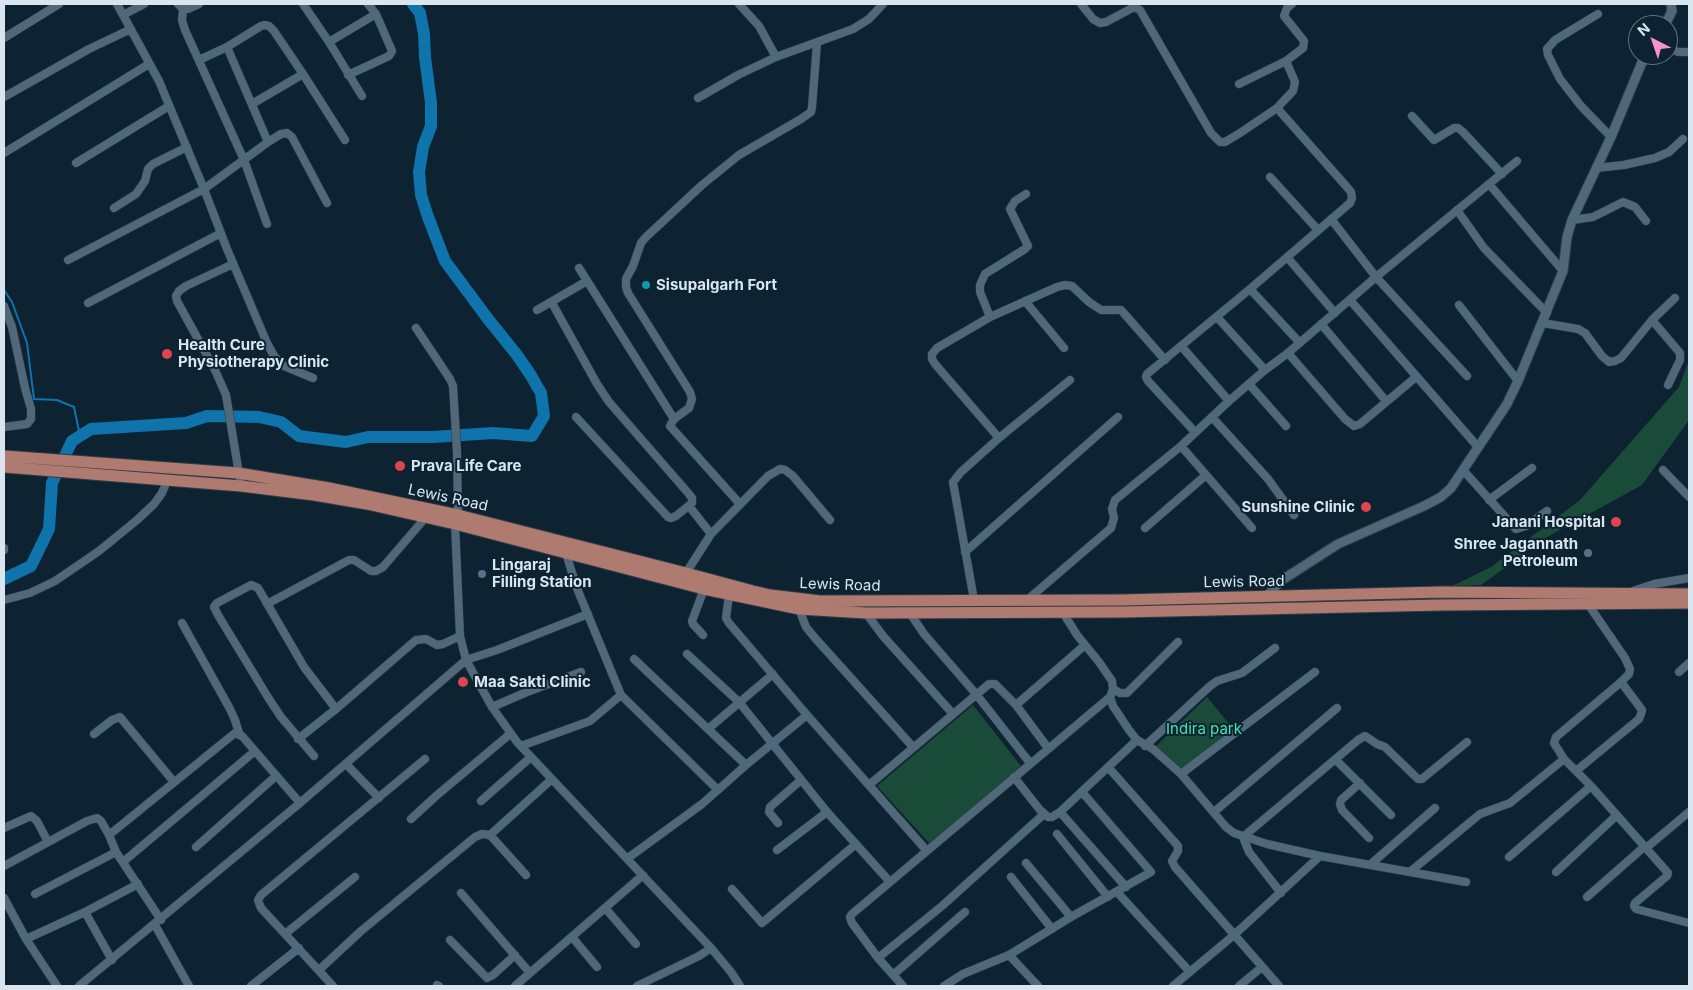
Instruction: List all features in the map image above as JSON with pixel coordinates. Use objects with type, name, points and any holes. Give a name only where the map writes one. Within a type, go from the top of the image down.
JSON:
[{"type":"main road","name":"Lewis Road","points":[[4,456],[238,474],[329,488],[519,535],[686,573],[753,591],[811,600],[1121,600],[1441,592],[1689,594]]},
{"type":"main road","name":"Lewis Road","points":[[4,467],[241,486],[314,495],[426,517],[457,519]]},
{"type":"main road","name":"Lewis Road","points":[[519,535],[566,553],[758,602],[799,609],[866,613],[1122,612],[1442,605],[1689,604]]},
{"type":"main road","points":[[1315,596],[1316,608]]},
{"type":"main road","points":[[1121,600],[1122,612]]},
{"type":"street","points":[[4,36],[59,4]]},
{"type":"street","points":[[117,4],[170,106],[267,344],[274,356],[284,366],[313,378]]},
{"type":"street","points":[[123,15],[144,4]]},
{"type":"street","points":[[199,4],[188,9],[180,7],[182,20],[244,160],[267,224]]},
{"type":"street","points":[[305,4],[362,96]]},
{"type":"street","points":[[348,75],[392,54],[392,48],[376,14],[368,4]]},
{"type":"street","points":[[739,4],[759,26],[776,57]]},
{"type":"street","points":[[698,98],[738,75],[776,57],[853,29],[869,19],[883,4]]},
{"type":"street","points":[[1081,4],[1093,19],[1100,24],[1134,7],[1140,10],[1211,133],[1220,142],[1225,142],[1240,134],[1277,108],[1293,91],[1295,87],[1293,76],[1286,61]]},
{"type":"street","points":[[1239,84],[1286,61],[1305,44],[1284,16],[1287,8],[1292,4]]},
{"type":"street","points":[[329,42],[376,14]]},
{"type":"street","points":[[1598,14],[1555,40],[1547,49],[1560,79],[1580,106],[1611,137]]},
{"type":"street","points":[[199,60],[227,47],[261,26],[269,26],[304,74],[346,140]]},
{"type":"street","points":[[4,97],[89,49],[130,29]]},
{"type":"street","points":[[740,504],[670,426],[674,419],[690,408],[692,399],[690,392],[628,293],[626,279],[645,238],[702,185],[739,155],[810,112],[812,108],[816,43]]},
{"type":"street","points":[[227,47],[268,142]]},
{"type":"street","points":[[4,153],[149,64]]},
{"type":"street","points":[[1266,597],[1282,580],[1338,544],[1424,506],[1441,497],[1451,488],[1506,404],[1518,381],[1563,271],[1567,237],[1572,220],[1611,137],[1641,65]]},
{"type":"street","points":[[252,104],[304,74]]},
{"type":"street","points":[[76,163],[170,106]]},
{"type":"street","points":[[1195,432],[1146,377],[1147,374],[1182,347],[1288,257],[1350,202],[1352,198],[1351,192],[1277,108]]},
{"type":"street","points":[[1412,116],[1434,140],[1454,128],[1458,128],[1502,174]]},
{"type":"street","points":[[68,260],[204,189],[281,134],[290,134],[327,204]]},
{"type":"street","points":[[1596,168],[1624,165],[1655,158],[1669,152],[1683,140]]},
{"type":"street","points":[[114,208],[136,194],[145,181],[148,169],[153,164],[187,147]]},
{"type":"street","points":[[1026,601],[1111,528],[1114,518],[1112,509],[1115,500],[1181,446],[1265,370],[1288,353],[1376,277],[1517,161]]},
{"type":"street","points":[[1270,177],[1318,230]]},
{"type":"street","points":[[1489,184],[1563,271]]},
{"type":"street","points":[[990,317],[980,292],[980,285],[985,274],[1028,246],[1010,208],[1015,201],[1026,194]]},
{"type":"street","points":[[1572,220],[1593,217],[1623,202],[1635,207],[1646,221]]},
{"type":"street","points":[[1457,210],[1484,248],[1547,313]]},
{"type":"street","points":[[1331,219],[1376,277],[1466,376]]},
{"type":"street","points":[[88,303],[221,234]]},
{"type":"street","points":[[1288,257],[1335,313]]},
{"type":"street","points":[[233,264],[186,286],[176,296],[177,302],[215,370],[226,395],[241,486]]},
{"type":"street","points":[[579,268],[674,419]]},
{"type":"street","points":[[537,310],[587,281]]},
{"type":"street","points":[[999,438],[935,364],[932,358],[932,354],[937,348],[990,317],[1057,287],[1072,286],[1088,302],[1101,310],[1121,310],[1164,360]]},
{"type":"street","points":[[1250,289],[1300,343]]},
{"type":"street","points":[[1543,323],[1578,329],[1585,333],[1602,356],[1609,362],[1616,361],[1621,358],[1652,320],[1675,298]]},
{"type":"street","points":[[1350,300],[1478,447]]},
{"type":"street","points":[[552,302],[605,396],[689,494],[692,500],[689,506],[676,516],[668,517],[576,417]]},
{"type":"street","points":[[1025,302],[1064,348]]},
{"type":"street","points":[[1459,305],[1518,381]]},
{"type":"street","points":[[4,306],[12,327],[31,409],[31,419],[27,424],[4,427]]},
{"type":"street","points":[[1217,317],[1265,370]]},
{"type":"street","points":[[1652,320],[1680,352],[1680,360],[1668,385]]},
{"type":"street","points":[[1322,324],[1386,401]]},
{"type":"street","points":[[416,328],[450,379],[456,411],[460,636],[466,660],[492,707],[510,734],[711,948],[740,986]]},
{"type":"street","points":[[1182,347],[1229,401]]},
{"type":"street","points":[[1288,353],[1350,424],[1354,426],[1360,424],[1416,377]]},
{"type":"street","points":[[974,600],[954,482],[961,472],[999,438],[1070,380]]},
{"type":"street","points":[[1249,384],[1286,426]]},
{"type":"street","points":[[965,552],[1118,417]]},
{"type":"street","points":[[1212,417],[1268,479],[1294,515]]},
{"type":"street","points":[[1181,446],[1252,528]]},
{"type":"street","points":[[1489,500],[1532,468]]},
{"type":"street","points":[[686,573],[711,534],[768,476],[780,469],[793,476],[830,520]]},
{"type":"street","points":[[1463,470],[1516,530],[1526,526],[1547,512]]},
{"type":"street","points":[[1663,470],[1689,497]]},
{"type":"street","points":[[1145,528],[1206,475]]},
{"type":"street","points":[[4,600],[30,593],[55,581],[99,551],[154,504],[162,481]]},
{"type":"street","points":[[689,506],[711,534]]},
{"type":"street","points":[[267,604],[349,560],[354,560],[371,571],[376,571],[383,567],[426,517]]},
{"type":"street","points":[[566,553],[576,586],[621,696],[718,790]]},
{"type":"street","points":[[1627,593],[1654,584],[1689,578]]},
{"type":"street","points":[[314,756],[269,699],[218,615],[214,607],[216,603],[251,585],[258,588],[304,667],[336,709]]},
{"type":"street","points":[[703,635],[692,621],[704,589]]},
{"type":"street","points":[[729,595],[726,618],[729,623],[927,851]]},
{"type":"street","points":[[1588,604],[1629,664],[1629,674],[1556,737],[1554,743],[1564,759],[1591,786],[1668,874],[1635,903],[1636,909],[1689,923]]},
{"type":"street","points":[[799,609],[806,627],[815,638],[913,748]]},
{"type":"street","points":[[1062,611],[1112,682],[1112,693],[1118,715],[1137,740],[1153,749],[1181,774],[1234,834],[1320,856],[1466,882]]},
{"type":"street","points":[[910,612],[924,634],[976,694],[1030,763]]},
{"type":"street","points":[[866,613],[883,636],[953,714]]},
{"type":"street","points":[[79,986],[300,803],[466,660],[497,650],[588,614]]},
{"type":"street","points":[[182,623],[236,720],[239,733],[300,803]]},
{"type":"street","points":[[298,738],[336,709],[416,640],[426,638],[433,644],[443,644],[460,636]]},
{"type":"street","points":[[903,986],[878,958],[852,923],[850,917],[1112,693],[1127,693],[1178,642]]},
{"type":"street","points":[[1016,705],[1085,645]]},
{"type":"street","points":[[1145,746],[1210,686],[1217,681],[1242,673],[1274,648]]},
{"type":"street","points":[[687,654],[739,702],[827,812],[890,882]]},
{"type":"street","points":[[634,659],[746,765]]},
{"type":"street","points":[[1679,672],[1689,663]]},
{"type":"street","points":[[492,707],[581,672]]},
{"type":"street","points":[[1181,774],[1315,672]]},
{"type":"street","points":[[708,729],[773,674]]},
{"type":"street","points":[[1576,771],[1639,719],[1642,714],[1642,710],[1621,682]]},
{"type":"street","points":[[869,785],[989,684],[995,684],[1016,705],[1048,748]]},
{"type":"street","points":[[521,746],[590,721],[621,696]]},
{"type":"street","points":[[1214,812],[1337,708]]},
{"type":"street","points":[[628,858],[674,826],[807,715]]},
{"type":"street","points":[[94,734],[120,716],[174,782]]},
{"type":"street","points":[[108,835],[230,735],[239,733]]},
{"type":"street","points":[[411,820],[510,734]]},
{"type":"street","points":[[1243,837],[1365,736],[1388,749],[1414,777],[1422,779],[1467,742]]},
{"type":"street","points":[[1014,778],[1044,814],[1052,817],[1060,812],[1137,740]]},
{"type":"street","points":[[123,862],[255,751]]},
{"type":"street","points":[[481,801],[531,757]]},
{"type":"street","points":[[333,986],[261,908],[258,900],[261,895],[425,759]]},
{"type":"street","points":[[1411,871],[1480,814],[1510,803],[1564,759]]},
{"type":"street","points":[[1336,760],[1391,815]]},
{"type":"street","points":[[346,764],[379,798]]},
{"type":"street","points":[[1108,767],[1176,842],[1178,848],[1172,861],[1173,864],[1279,986]]},
{"type":"street","points":[[196,846],[276,776]]},
{"type":"street","points":[[490,835],[552,779]]},
{"type":"street","points":[[778,823],[769,812],[770,807],[801,780]]},
{"type":"street","points":[[1360,783],[1341,800],[1340,804],[1342,810],[1369,838]]},
{"type":"street","points":[[1509,857],[1591,786]]},
{"type":"street","points":[[944,986],[963,974],[1009,955],[1071,917],[1151,872],[1082,792]]},
{"type":"street","points":[[1371,864],[1434,808]]},
{"type":"street","points":[[777,850],[827,812]]},
{"type":"street","points":[[1060,812],[1126,887]]},
{"type":"street","points":[[1588,897],[1645,847],[1689,812]]},
{"type":"street","points":[[878,958],[942,906],[1044,814]]},
{"type":"street","points":[[1556,872],[1617,815]]},
{"type":"street","points":[[4,828],[31,816],[37,821],[48,842]]},
{"type":"street","points":[[4,866],[97,818],[101,821],[116,852],[138,884],[189,986]]},
{"type":"street","points":[[1057,834],[1108,897]]},
{"type":"street","points":[[319,970],[361,931],[474,836],[490,835],[526,875]]},
{"type":"street","points":[[1243,837],[1250,852],[1281,893]]},
{"type":"street","points":[[732,889],[762,923],[856,844]]},
{"type":"street","points":[[35,894],[116,852]]},
{"type":"street","points":[[1174,986],[1234,935],[1320,856]]},
{"type":"street","points":[[1026,863],[1071,917]]},
{"type":"street","points":[[515,986],[643,875]]},
{"type":"street","points":[[285,934],[355,877]]},
{"type":"street","points":[[1011,877],[1052,929]]},
{"type":"street","points":[[26,939],[85,912],[138,884]]},
{"type":"street","points":[[1117,892],[1190,972]]},
{"type":"street","points":[[461,893],[530,973]]},
{"type":"street","points":[[4,898],[26,939],[57,986]]},
{"type":"street","points":[[606,909],[636,944]]},
{"type":"street","points":[[85,912],[112,960]]},
{"type":"street","points":[[893,975],[966,912]]},
{"type":"street","points":[[572,937],[597,967]]},
{"type":"street","points":[[450,940],[487,978],[494,975],[515,956]]},
{"type":"street","points":[[251,986],[299,948]]},
{"type":"street","points":[[640,985],[699,956],[711,948]]},
{"type":"street","points":[[1009,955],[1038,986]]},
{"type":"street","points":[[1238,986],[1262,967]]},
{"type":"green space","points":[[1689,360],[1689,420],[1642,485],[1547,537],[1481,585],[1452,586],[1491,567],[1580,500],[1679,387]]},
{"type":"green space","name":"Indira park","points":[[1207,697],[1235,731],[1183,773],[1154,748]]},
{"type":"green space","points":[[973,705],[1021,766],[930,844],[877,786]]},
{"type":"waterway","points":[[4,579],[31,566],[49,529],[52,483],[72,441],[91,429],[186,423],[207,416],[259,417],[281,422],[299,436],[346,442],[368,437],[433,437],[493,433],[532,436],[544,416],[541,393],[517,355],[445,261],[421,195],[419,172],[423,147],[431,126],[431,103],[424,34],[420,13],[413,4]]},
{"type":"waterway","points":[[4,290],[12,302],[27,343],[34,399],[57,400],[74,407],[80,436]]},
{"type":"place","name":"Sisupalgarh Fort","points":[[646,285]]},
{"type":"place","name":"Health Cure Physiotherapy Clinic","points":[[167,354]]},
{"type":"place","name":"Prava Life Care","points":[[400,466]]},
{"type":"place","name":"Sunshine Clinic","points":[[1366,507]]},
{"type":"place","name":"Janani Hospital","points":[[1616,522]]},
{"type":"place","name":"Shree Jagannath Petroleum","points":[[1588,553]]},
{"type":"place","name":"Lingaraj Filling Station","points":[[482,574]]},
{"type":"place","name":"Maa Sakti Clinic","points":[[463,682]]}]
